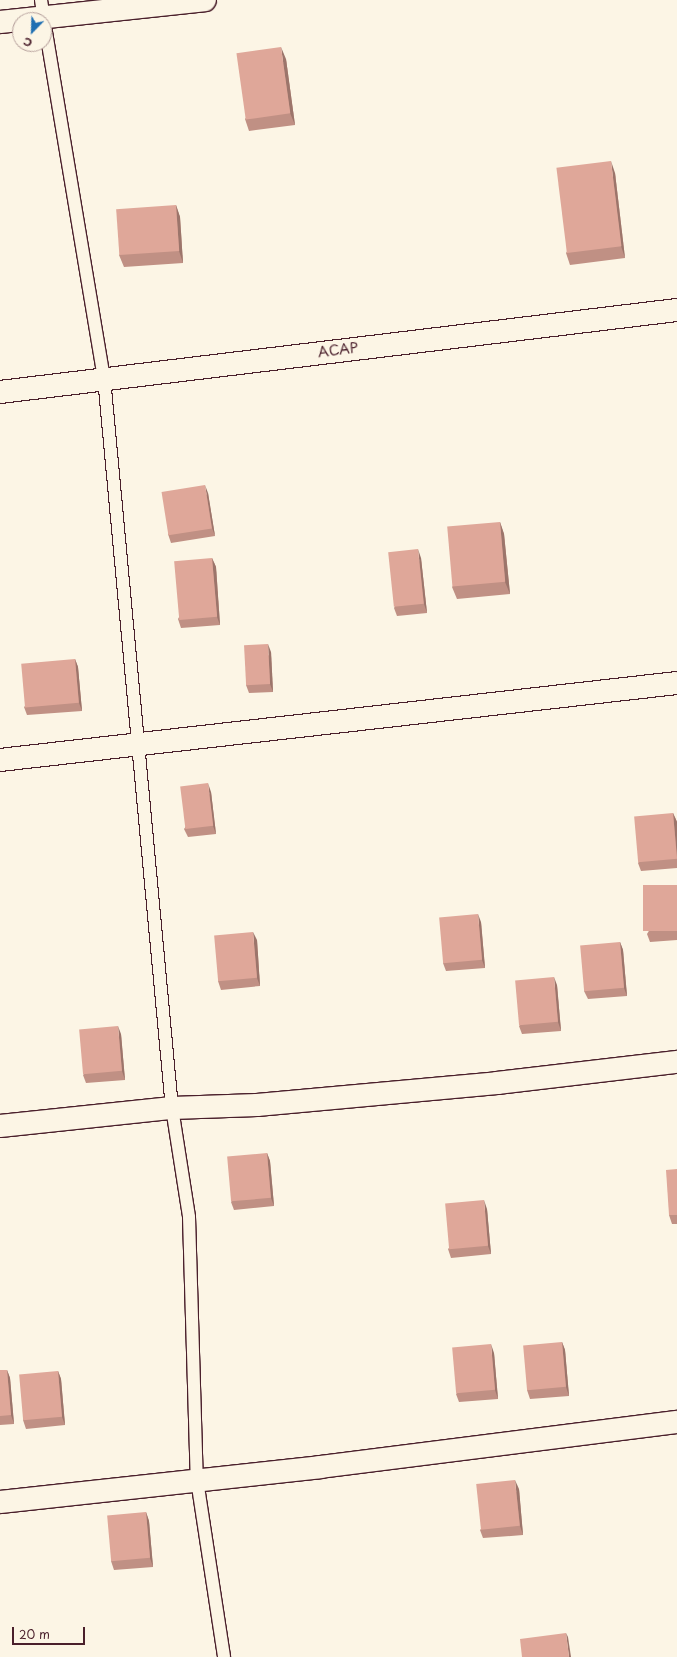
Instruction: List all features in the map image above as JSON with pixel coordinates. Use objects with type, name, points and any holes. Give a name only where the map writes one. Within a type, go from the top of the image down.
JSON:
[{"type":"street","points":[[52,13],[205,0]]},
{"type":"street","points":[[0,22],[12,20]]},
{"type":"street","name":"АСАР","points":[[0,392],[104,378],[677,310]]},
{"type":"street","points":[[0,760],[677,683]]},
{"type":"street","points":[[0,1126],[172,1108],[280,1103],[497,1083],[677,1062]]},
{"type":"street","points":[[0,1502],[320,1467],[677,1422]]},
{"type":"lane","points":[[49,52],[104,378],[136,744],[172,1108],[189,1216],[197,1480],[224,1657]]},
{"type":"building","points":[[281,47],[290,113],[246,120],[236,53]]},
{"type":"building","points":[[611,161],[621,246],[567,253],[556,168]]},
{"type":"building","points":[[176,205],[179,251],[119,255],[116,209]]},
{"type":"building","points":[[205,485],[212,528],[168,535],[162,492]]},
{"type":"building","points":[[500,522],[505,582],[452,586],[447,527]]},
{"type":"building","points":[[418,549],[424,604],[394,607],[388,552]]},
{"type":"building","points":[[212,558],[217,617],[179,620],[174,561]]},
{"type":"building","points":[[268,644],[270,684],[246,685],[244,645]]},
{"type":"building","points":[[75,659],[79,703],[25,708],[21,664]]},
{"type":"building","points":[[208,783],[213,826],[185,829],[180,786]]},
{"type":"building","points":[[673,813],[677,859],[638,862],[634,816]]},
{"type":"building","points":[[643,885],[677,885],[677,931],[643,931]]},
{"type":"building","points":[[478,914],[482,960],[443,963],[439,917]]},
{"type":"building","points":[[253,932],[257,978],[218,981],[214,935]]},
{"type":"building","points":[[620,942],[624,988],[584,991],[580,945]]},
{"type":"building","points":[[554,977],[558,1022],[519,1025],[515,980]]},
{"type":"building","points":[[118,1026],[122,1071],[83,1074],[79,1029]]},
{"type":"building","points":[[267,1153],[271,1198],[231,1201],[227,1156]]},
{"type":"building","points":[[677,1169],[677,1215],[669,1215],[666,1170]]},
{"type":"building","points":[[484,1200],[488,1246],[449,1249],[445,1203]]},
{"type":"building","points":[[562,1342],[566,1387],[527,1390],[523,1345]]},
{"type":"building","points":[[491,1344],[495,1390],[456,1393],[452,1347]]},
{"type":"building","points":[[0,1370],[7,1370],[11,1415],[0,1416]]},
{"type":"building","points":[[58,1371],[62,1417],[23,1420],[19,1374]]},
{"type":"building","points":[[515,1480],[520,1526],[481,1530],[476,1484]]},
{"type":"building","points":[[146,1512],[150,1558],[111,1561],[107,1515]]},
{"type":"building","points":[[566,1633],[569,1657],[522,1657],[520,1639]]}]
